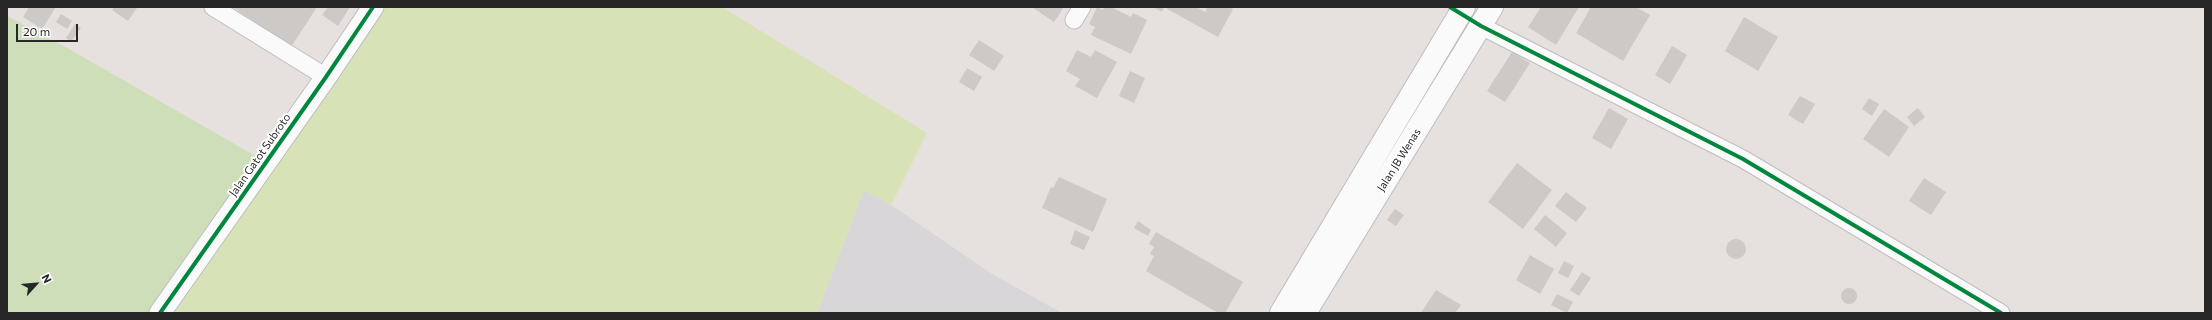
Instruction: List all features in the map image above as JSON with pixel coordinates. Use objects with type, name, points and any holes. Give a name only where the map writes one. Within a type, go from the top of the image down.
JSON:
[{"type":"main road","name":"Jalan JB Wenas","points":[[1304,313],[1492,7]]},
{"type":"main road","name":"Jalan JB Wenas","points":[[1281,313],[1458,9]]},
{"type":"street","points":[[213,7],[326,77]]},
{"type":"street","name":"Jalan Gatot Subroto","points":[[160,313],[326,77],[373,7]]},
{"type":"street","points":[[1458,9],[1481,26],[1743,160],[2001,313]]},
{"type":"shaded area","points":[[864,190],[891,205],[992,274],[1062,313],[817,313]]},
{"type":"green space","points":[[373,7],[722,7],[927,133],[891,205],[864,190],[817,313],[160,313]]},
{"type":"green space","points":[[7,16],[69,49],[266,162],[151,313],[7,313]]},
{"type":"building","points":[[29,7],[56,7],[42,29],[23,17]]},
{"type":"building","points":[[114,7],[137,8],[128,21],[112,10]]},
{"type":"building","points":[[233,7],[317,7],[291,47]]},
{"type":"building","points":[[328,7],[350,7],[338,26],[322,15]]},
{"type":"building","points":[[1032,7],[1064,7],[1054,22]]},
{"type":"building","points":[[1097,7],[1103,10],[1104,7],[1111,7],[1131,17],[1133,13],[1147,20],[1131,54],[1091,35],[1095,27],[1089,24]]},
{"type":"building","points":[[1153,7],[1164,7],[1162,12]]},
{"type":"building","points":[[1168,7],[1196,7],[1205,12],[1208,7],[1229,7],[1233,9],[1218,37],[1167,9]]},
{"type":"building","points":[[1541,7],[1579,7],[1556,45],[1528,27]]},
{"type":"building","points":[[1591,7],[1636,7],[1650,15],[1623,61],[1576,33]]},
{"type":"building","points":[[61,14],[72,21],[67,29],[56,22]]},
{"type":"building","points":[[1744,17],[1778,37],[1758,71],[1725,51]]},
{"type":"building","points":[[75,24],[81,28],[71,42],[66,38]]},
{"type":"building","points":[[979,40],[1004,56],[994,71],[969,55]]},
{"type":"building","points":[[1672,46],[1687,55],[1670,84],[1655,75]]},
{"type":"building","points":[[1077,50],[1091,57],[1095,50],[1117,62],[1097,98],[1075,86],[1080,79],[1066,71]]},
{"type":"building","points":[[1512,52],[1530,63],[1505,102],[1487,91]]},
{"type":"building","points":[[967,68],[982,77],[974,91],[959,82]]},
{"type":"building","points":[[1130,71],[1145,78],[1134,103],[1119,96]]},
{"type":"building","points":[[1800,96],[1815,104],[1803,124],[1788,115]]},
{"type":"building","points":[[1869,98],[1879,104],[1872,116],[1862,109]]},
{"type":"building","points":[[1609,108],[1628,119],[1611,149],[1592,138]]},
{"type":"building","points":[[1918,108],[1925,117],[1914,126],[1907,117]]},
{"type":"building","points":[[1884,109],[1909,127],[1889,157],[1863,139]]},
{"type":"building","points":[[1517,163],[1552,190],[1523,229],[1488,202]]},
{"type":"building","points":[[1059,177],[1107,199],[1093,232],[1042,208],[1051,187],[1053,188]]},
{"type":"building","points":[[1924,178],[1946,192],[1931,215],[1909,201]]},
{"type":"building","points":[[1566,192],[1587,208],[1576,222],[1555,206]]},
{"type":"building","points":[[1395,209],[1404,215],[1396,226],[1387,220]]},
{"type":"building","points":[[1545,215],[1567,233],[1556,247],[1534,229]]},
{"type":"building","points":[[1138,221],[1151,230],[1148,236],[1134,228]]},
{"type":"building","points":[[1075,230],[1090,237],[1084,250],[1070,244]]},
{"type":"building","points":[[1156,232],[1243,282],[1225,313],[1218,313],[1146,271],[1154,256],[1150,254],[1154,247],[1149,244]]},
{"type":"building","points":[[1736,239],[1743,242],[1746,249],[1743,256],[1736,259],[1729,256],[1726,249],[1729,242]]},
{"type":"building","points":[[1530,255],[1554,269],[1540,294],[1516,280]]},
{"type":"building","points":[[1564,261],[1574,266],[1568,278],[1558,273]]},
{"type":"building","points":[[1582,272],[1591,278],[1579,296],[1570,290]]},
{"type":"building","points":[[1849,288],[1856,293],[1857,296],[1852,303],[1849,304],[1842,299],[1841,296],[1846,289]]},
{"type":"building","points":[[1436,290],[1461,305],[1455,313],[1421,313]]},
{"type":"building","points":[[1557,294],[1573,302],[1567,313],[1551,305]]},
{"type":"cycle path","points":[[160,313],[326,77],[373,7]]},
{"type":"cycle path","points":[[1450,7],[1481,26],[1743,159],[2001,313]]}]
